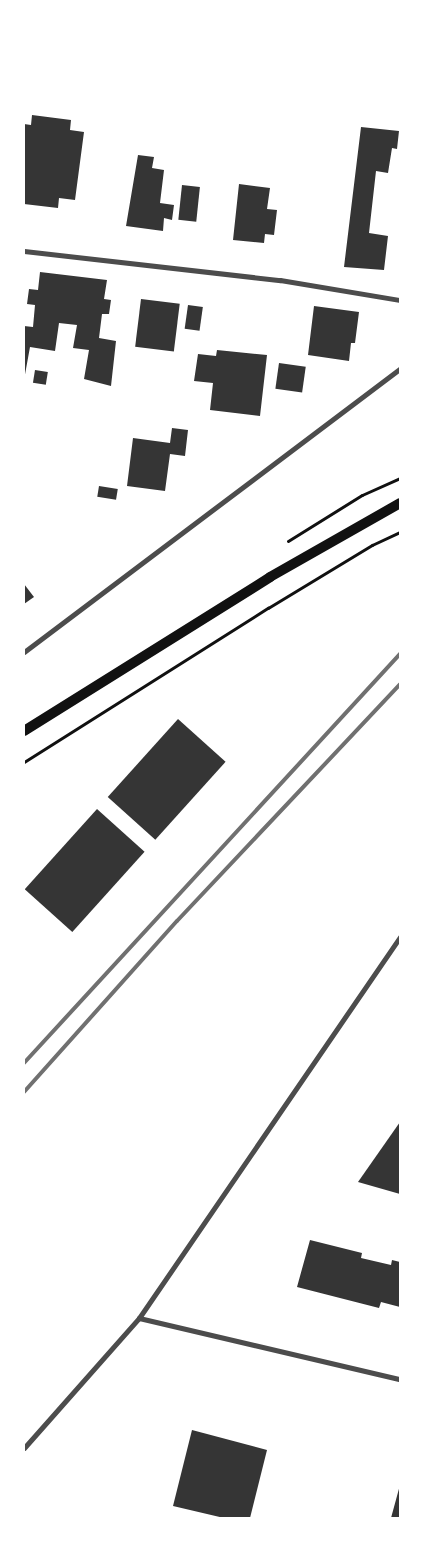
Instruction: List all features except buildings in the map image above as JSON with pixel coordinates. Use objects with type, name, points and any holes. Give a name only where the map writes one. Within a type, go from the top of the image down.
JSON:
[{"type":"main road","points":[[24,731],[270,577],[400,503]]},
{"type":"street","points":[[24,251],[280,280],[400,300]]},
{"type":"street","points":[[24,652],[400,369]]},
{"type":"street","points":[[24,1448],[139,1318],[400,937]]},
{"type":"street","points":[[139,1318],[400,1379]]},
{"type":"path","points":[[24,762],[276,603],[372,545],[400,532]]},
{"type":"railway","points":[[24,1063],[400,654]]},
{"type":"railway","points":[[24,1092],[177,921],[400,684]]}]
